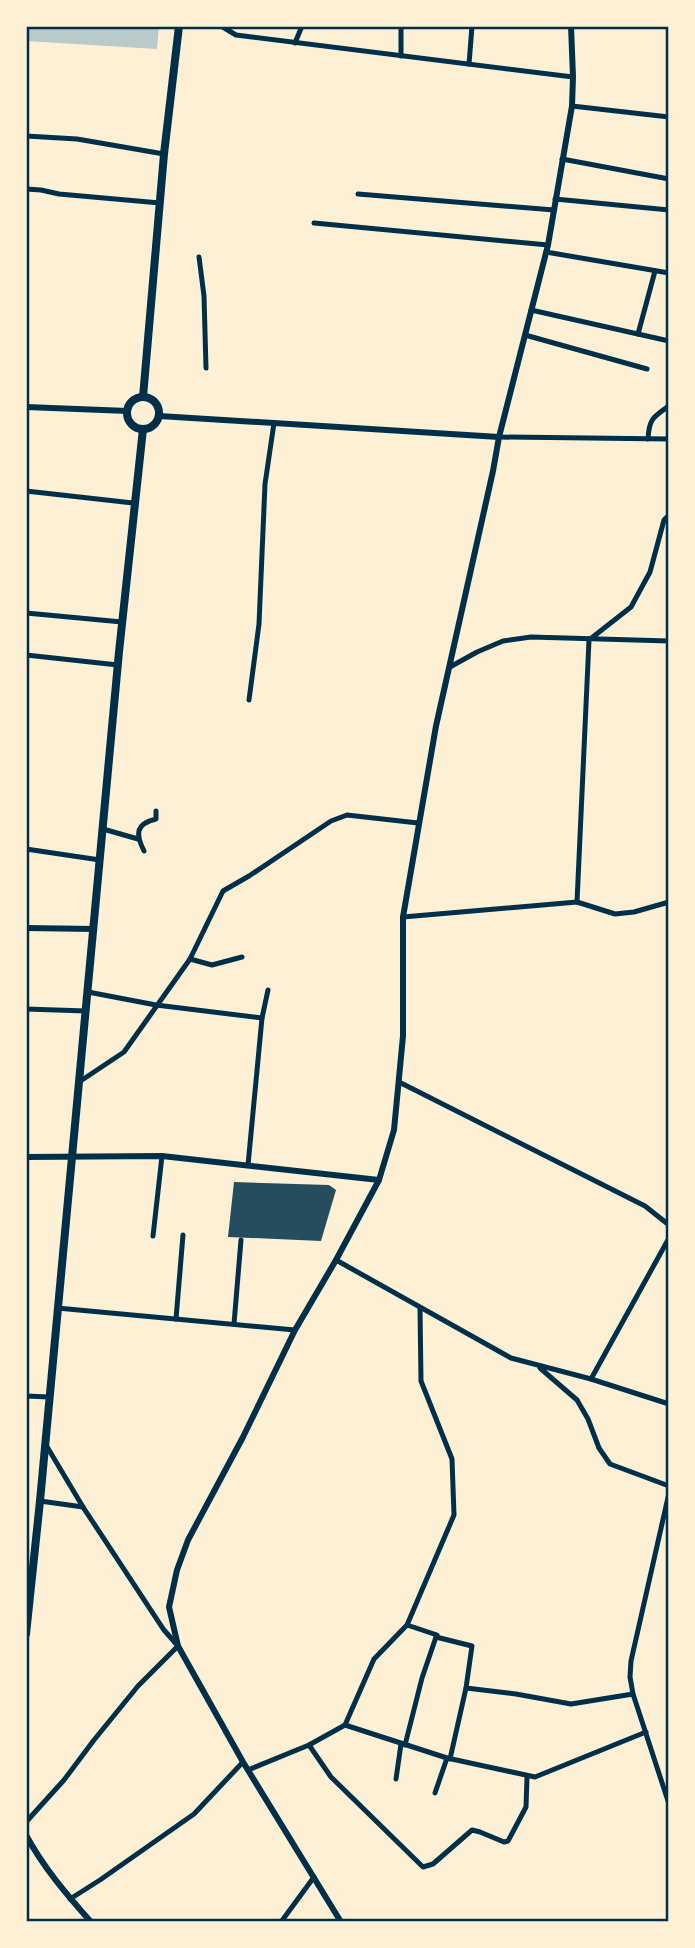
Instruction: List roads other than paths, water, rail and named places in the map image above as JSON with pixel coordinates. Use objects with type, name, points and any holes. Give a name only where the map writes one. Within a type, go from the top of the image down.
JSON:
[{"type":"main road","points":[[143,397],[164,154],[179,26]]},
{"type":"main road","points":[[143,397],[156,404],[159,416],[152,426],[143,429],[131,422],[128,411],[133,401],[143,397]]},
{"type":"main road","points":[[26,1634],[31,1540],[40,1501],[122,622],[143,429]]},
{"type":"street","points":[[221,26],[236,35],[573,77]]},
{"type":"street","points":[[295,43],[302,26]]},
{"type":"street","points":[[401,26],[401,56]]},
{"type":"street","points":[[469,64],[472,26]]},
{"type":"street","points":[[178,1646],[169,1607],[177,1570],[188,1540],[243,1437],[295,1330],[379,1180],[394,1130],[403,1036],[403,917],[418,823],[436,726],[499,437],[547,249],[572,106],[571,26]]},
{"type":"street","points":[[572,106],[669,117]]},
{"type":"street","points":[[26,136],[77,139],[164,154]]},
{"type":"street","points":[[562,159],[669,179]]},
{"type":"street","points":[[26,189],[160,203]]},
{"type":"street","points":[[358,194],[554,210]]},
{"type":"street","points":[[555,199],[669,210]]},
{"type":"street","points":[[314,223],[547,249],[669,273]]},
{"type":"street","points":[[198,257],[204,296],[206,368]]},
{"type":"street","points":[[638,334],[656,271]]},
{"type":"street","points":[[531,310],[669,341]]},
{"type":"street","points":[[525,335],[647,369]]},
{"type":"street","points":[[648,439],[648,426],[652,417],[669,406]]},
{"type":"street","points":[[26,407],[128,411]]},
{"type":"street","points":[[159,416],[499,437],[669,439]]},
{"type":"street","points":[[249,700],[260,624],[265,484],[274,423]]},
{"type":"street","points":[[26,491],[134,503]]},
{"type":"street","points":[[577,902],[589,640],[631,607],[650,572],[664,520],[669,515]]},
{"type":"street","points":[[26,613],[122,622]]},
{"type":"street","points":[[450,667],[503,641],[531,637],[669,641]]},
{"type":"street","points":[[26,655],[118,665]]},
{"type":"street","points":[[144,851],[138,839],[139,830],[145,822],[156,819],[156,811]]},
{"type":"street","points":[[79,1083],[124,1052],[190,959],[223,891],[331,821],[347,815],[418,823]]},
{"type":"street","points":[[103,829],[138,839]]},
{"type":"street","points":[[26,849],[100,860]]},
{"type":"street","points":[[403,917],[577,902],[615,914],[634,912],[669,902]]},
{"type":"street","points":[[26,928],[94,929]]},
{"type":"street","points":[[190,959],[212,965],[242,957]]},
{"type":"street","points":[[248,1166],[262,1018],[268,990]]},
{"type":"street","points":[[88,992],[156,1005],[262,1018]]},
{"type":"street","points":[[26,1009],[86,1011]]},
{"type":"street","points":[[398,1082],[645,1206],[669,1225]]},
{"type":"street","points":[[26,1157],[162,1156],[379,1180]]},
{"type":"street","points":[[153,1236],[162,1156]]},
{"type":"street","points":[[176,1319],[183,1235]]},
{"type":"street","points":[[591,1379],[669,1238]]},
{"type":"street","points":[[233,1324],[241,1240]]},
{"type":"street","points":[[335,1260],[511,1358],[591,1379],[669,1404]]},
{"type":"street","points":[[57,1308],[295,1330]]},
{"type":"street","points":[[248,1770],[309,1745],[345,1725],[374,1660],[407,1625],[454,1515],[452,1459],[421,1381],[420,1308]]},
{"type":"street","points":[[537,1366],[577,1400],[599,1448],[610,1464],[669,1486]]},
{"type":"street","points":[[26,1396],[49,1397]]},
{"type":"street","points":[[45,1443],[83,1507],[164,1630],[178,1646],[243,1762],[341,1922]]},
{"type":"street","points":[[669,1493],[631,1661],[630,1677],[633,1694],[669,1804]]},
{"type":"street","points":[[40,1501],[83,1507]]},
{"type":"street","points":[[396,1779],[422,1678],[438,1634],[407,1625]]},
{"type":"street","points":[[435,1793],[448,1758],[466,1688],[472,1646],[436,1637]]},
{"type":"street","points":[[26,1822],[64,1780],[138,1686],[178,1646]]},
{"type":"street","points":[[466,1688],[571,1704],[633,1694]]},
{"type":"street","points":[[345,1725],[448,1758],[527,1777],[539,1777],[646,1732]]},
{"type":"street","points":[[309,1745],[331,1777],[423,1867],[433,1864],[472,1830],[508,1842],[526,1807],[527,1777]]},
{"type":"street","points":[[70,1899],[194,1814],[243,1762]]},
{"type":"street","points":[[26,1835],[34,1851],[91,1922]]},
{"type":"street","points":[[26,1855],[34,1851]]},
{"type":"street","points":[[281,1922],[314,1877]]}]
